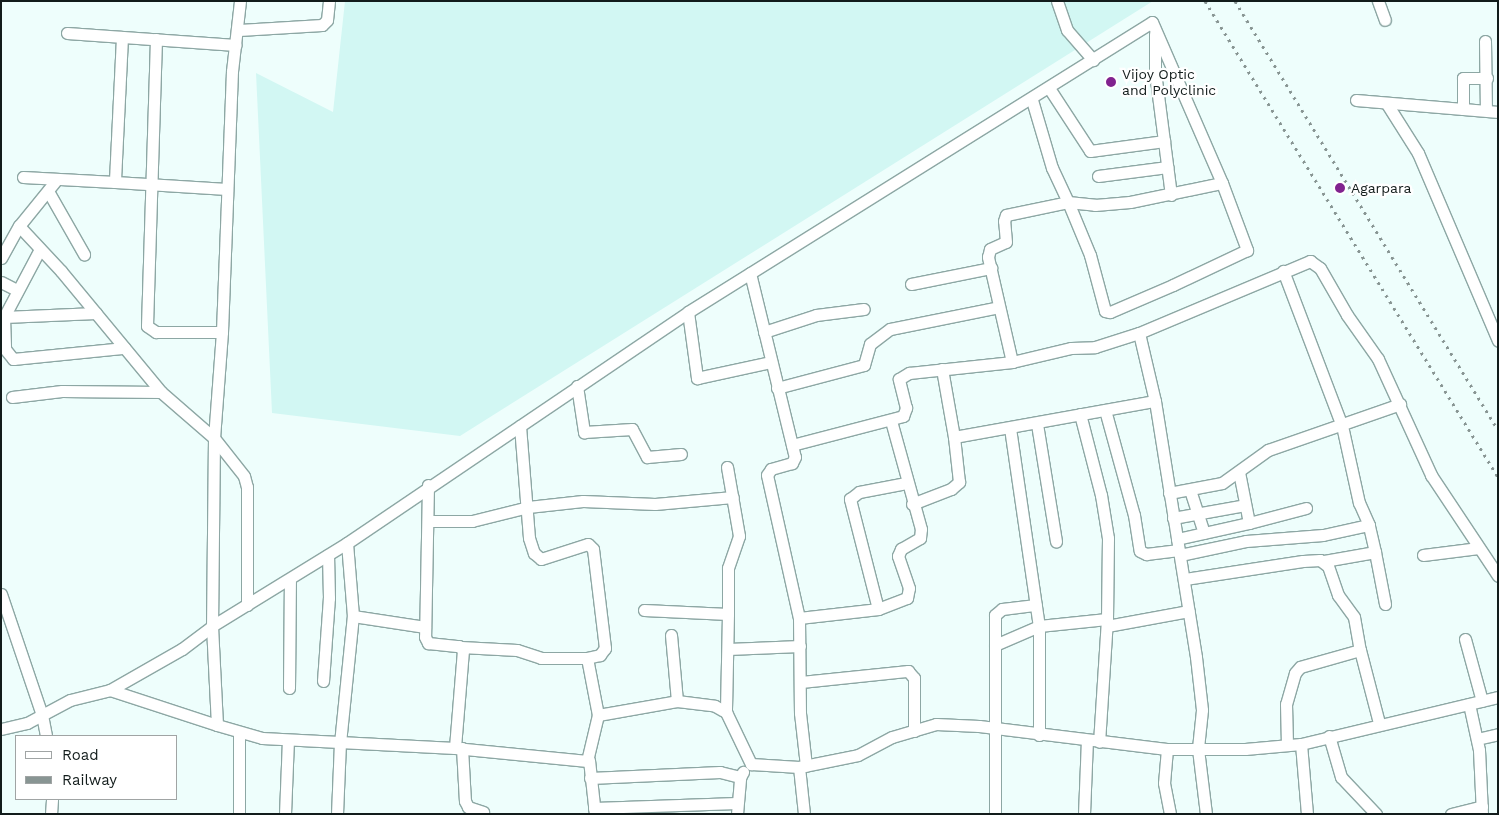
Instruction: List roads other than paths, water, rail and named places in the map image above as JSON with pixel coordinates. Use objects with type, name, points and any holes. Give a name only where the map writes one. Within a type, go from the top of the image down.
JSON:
[{"type":"street","points":[[217,725],[212,626],[214,438],[222,332],[227,189],[240,1]]},
{"type":"street","points":[[239,30],[322,25],[327,20],[329,1]]},
{"type":"street","points":[[1057,1],[1067,30],[1093,60]]},
{"type":"street","points":[[1378,1],[1385,20]]},
{"type":"street","points":[[1,729],[27,723],[70,700],[110,690],[182,649],[212,626],[347,543],[428,485],[520,426],[688,312],[1032,100],[1093,60],[1153,27]]},
{"type":"street","points":[[1153,27],[1155,72],[1171,195]]},
{"type":"street","points":[[1032,100],[1052,168],[1090,255],[1103,309],[1110,312],[1247,250],[1222,183],[1153,27]]},
{"type":"street","points":[[67,33],[236,45]]},
{"type":"street","points":[[115,182],[122,37]]},
{"type":"street","points":[[156,39],[153,184],[147,326],[156,332],[222,332]]},
{"type":"street","points":[[1356,100],[1492,111],[1487,78],[1485,41]]},
{"type":"street","points":[[1463,109],[1463,78],[1487,78]]},
{"type":"street","points":[[1049,88],[1090,151],[1164,141]]},
{"type":"street","points":[[1387,104],[1418,153],[1498,341]]},
{"type":"street","points":[[1098,176],[1167,168]]},
{"type":"street","points":[[23,177],[227,189]]},
{"type":"street","points":[[1,258],[19,226],[56,179]]},
{"type":"street","points":[[1012,362],[991,268],[990,249],[1006,242],[1004,221],[1006,215],[1068,202],[1112,204],[1171,195],[1222,183]]},
{"type":"street","points":[[48,191],[84,254]]},
{"type":"street","points":[[19,226],[96,313],[161,392],[214,438],[236,462],[247,487],[247,605]]},
{"type":"street","points":[[40,249],[4,316],[4,349],[13,359],[124,348]]},
{"type":"street","points":[[792,445],[891,421],[906,413],[899,385],[902,375],[1012,362],[1076,347],[1095,347],[1139,333],[1306,261],[1316,262],[1346,315],[1378,359],[1432,475],[1498,576]]},
{"type":"street","points":[[911,284],[991,268]]},
{"type":"street","points":[[1283,271],[1342,426],[1359,503],[1369,525],[1386,604]]},
{"type":"street","points":[[750,273],[792,445],[794,461],[771,469],[767,475],[799,618],[804,814]]},
{"type":"street","points":[[1,282],[17,290]]},
{"type":"street","points":[[777,388],[864,365],[870,344],[890,329],[999,307]]},
{"type":"street","points":[[764,332],[816,315],[864,309]]},
{"type":"street","points":[[688,312],[697,378],[771,362]]},
{"type":"street","points":[[4,316],[96,313]]},
{"type":"street","points":[[1139,333],[1155,401],[1173,518],[1185,578],[1202,710],[1198,749],[1206,814]]},
{"type":"street","points":[[912,504],[951,489],[959,482],[954,437],[942,369]]},
{"type":"street","points":[[577,386],[584,432],[632,430],[647,457],[681,454]]},
{"type":"street","points":[[12,397],[62,391],[161,392]]},
{"type":"street","points":[[954,437],[1037,424],[1080,414],[1155,401]]},
{"type":"street","points":[[1169,493],[1222,483],[1239,472],[1251,460],[1268,450],[1342,426],[1400,404]]},
{"type":"street","points":[[1105,410],[1134,514],[1140,551],[1146,554],[1179,548],[1323,535],[1369,525]]},
{"type":"street","points":[[1080,414],[1105,518],[1107,622],[1099,742]]},
{"type":"street","points":[[799,618],[878,609],[903,602],[910,594],[898,556],[901,550],[920,538],[921,529],[912,504],[891,421]]},
{"type":"street","points":[[1037,424],[1056,541]]},
{"type":"street","points":[[428,485],[425,626],[428,643],[517,650],[541,658],[587,658],[600,655],[605,648],[593,549],[588,544],[549,558],[537,557],[530,538],[520,426]]},
{"type":"street","points":[[1010,428],[1039,626],[1039,735]]},
{"type":"street","points":[[727,467],[738,536],[728,568],[726,712],[751,764]]},
{"type":"street","points":[[1239,472],[1249,523]]},
{"type":"street","points":[[878,609],[850,499],[859,492],[906,482]]},
{"type":"street","points":[[1190,490],[1204,533]]},
{"type":"street","points":[[428,521],[472,521],[528,506],[583,501],[660,504],[733,497]]},
{"type":"street","points":[[1173,518],[1245,505]]},
{"type":"street","points":[[1179,548],[1204,533],[1306,508]]},
{"type":"street","points":[[337,814],[340,743],[354,616],[347,543]]},
{"type":"street","points":[[1423,555],[1479,548]]},
{"type":"street","points":[[1185,578],[1303,561],[1324,561],[1374,552]]},
{"type":"street","points":[[323,681],[329,598],[328,555]]},
{"type":"street","points":[[1324,561],[1338,595],[1354,617],[1360,650],[1379,723]]},
{"type":"street","points":[[289,688],[290,579]]},
{"type":"street","points":[[1,594],[42,715],[46,735]]},
{"type":"street","points":[[995,814],[997,611],[1036,605]]},
{"type":"street","points":[[644,610],[728,614]]},
{"type":"street","points":[[996,644],[1039,626],[1107,622],[1189,611]]},
{"type":"street","points":[[354,616],[425,626]]},
{"type":"street","points":[[671,635],[677,701]]},
{"type":"street","points":[[1465,639],[1482,701]]},
{"type":"street","points":[[728,649],[800,646]]},
{"type":"street","points":[[461,647],[458,748],[465,801],[468,807],[483,812]]},
{"type":"street","points":[[1287,745],[1286,704],[1295,673],[1300,667],[1360,650]]},
{"type":"street","points":[[587,658],[598,715],[589,760],[595,811],[737,808],[740,777],[751,764]]},
{"type":"street","points":[[800,682],[908,671],[914,678],[914,731]]},
{"type":"street","points":[[110,690],[239,734],[288,740],[458,748],[589,760]]},
{"type":"street","points":[[751,764],[803,767],[858,755],[892,737],[936,724],[995,728],[1039,735],[1167,749],[1301,744],[1379,723],[1498,697]]},
{"type":"street","points":[[598,715],[677,701],[715,706],[726,712]]},
{"type":"street","points":[[1451,814],[1482,810],[1476,739],[1469,704]]},
{"type":"street","points":[[239,734],[239,814]]},
{"type":"street","points":[[1476,739],[1498,734]]},
{"type":"street","points":[[1329,736],[1341,777],[1376,814]]},
{"type":"street","points":[[285,814],[288,740]]},
{"type":"street","points":[[1084,814],[1087,740]]},
{"type":"street","points":[[1301,744],[1307,814]]},
{"type":"street","points":[[1167,749],[1164,782],[1170,814]]},
{"type":"street","points":[[590,778],[720,772],[740,777]]},
{"type":"street","points":[[51,814],[52,800]]},
{"type":"railway","points":[[1205,1],[1498,477]]},
{"type":"railway","points":[[1235,1],[1498,430]]},
{"type":"place","name":"Vijoy Optic and Polyclinic","points":[[1111,82]]},
{"type":"place","name":"Agarpara","points":[[1340,188]]}]
